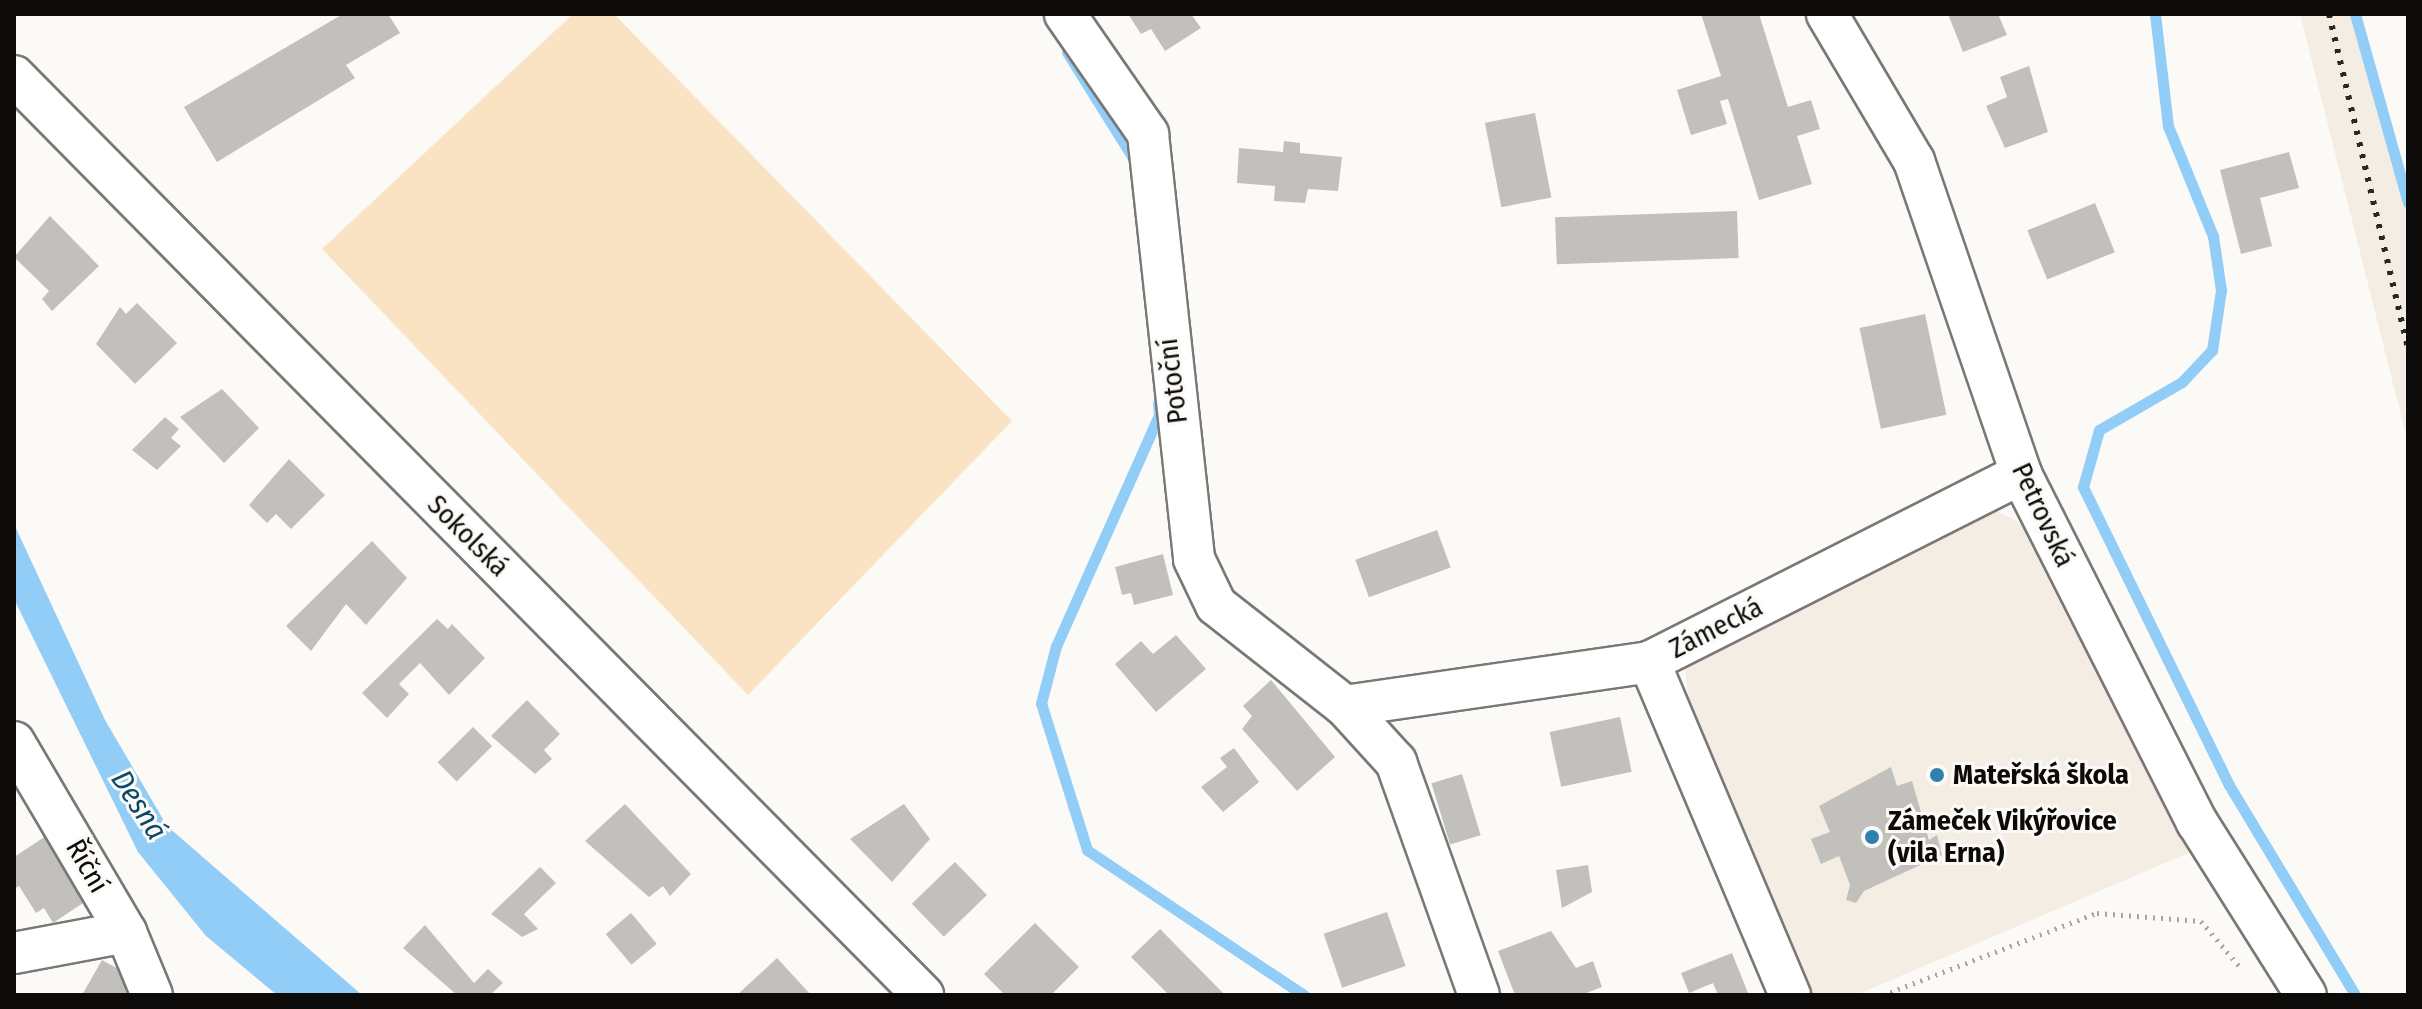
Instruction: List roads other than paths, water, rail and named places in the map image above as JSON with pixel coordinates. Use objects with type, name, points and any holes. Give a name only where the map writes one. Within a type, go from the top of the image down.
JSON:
[{"type":"street","name":"Potoční","points":[[1065,14],[1148,134],[1194,559],[1216,605],[1345,706],[1396,762],[1479,995]]},
{"type":"street","name":"Petrovská","points":[[1827,14],[1914,161],[2021,474],[2197,822],[2306,995]]},
{"type":"street","name":"Sokolská","points":[[14,76],[923,995]]},
{"type":"street","name":"Zámecká","points":[[1790,995],[1649,662],[2021,474]]},
{"type":"street","points":[[1345,706],[1649,662]]},
{"type":"street","name":"Říční","points":[[14,742],[126,932],[152,995]]},
{"type":"street","points":[[14,953],[126,932]]},
{"type":"water","name":"Desná","points":[[14,524],[105,720],[167,826],[362,995],[277,995],[206,936],[138,852],[14,599]]},
{"type":"waterway","points":[[2155,14],[2168,126],[2213,236],[2221,290],[2212,350],[2182,382],[2099,430],[2083,487],[2229,785],[2355,995]]},
{"type":"waterway","points":[[2355,14],[2408,203]]},
{"type":"waterway","points":[[1067,52],[1136,163]]},
{"type":"waterway","points":[[1158,403],[1159,415],[1056,646],[1041,703],[1087,850],[1304,995]]},
{"type":"railway","points":[[2329,14],[2408,348]]},
{"type":"place","name":"Mateřská škola","points":[[1937,775]]},
{"type":"place","name":"Zámeček Vikýřovice (vila Erna)","points":[[1872,837]]}]
